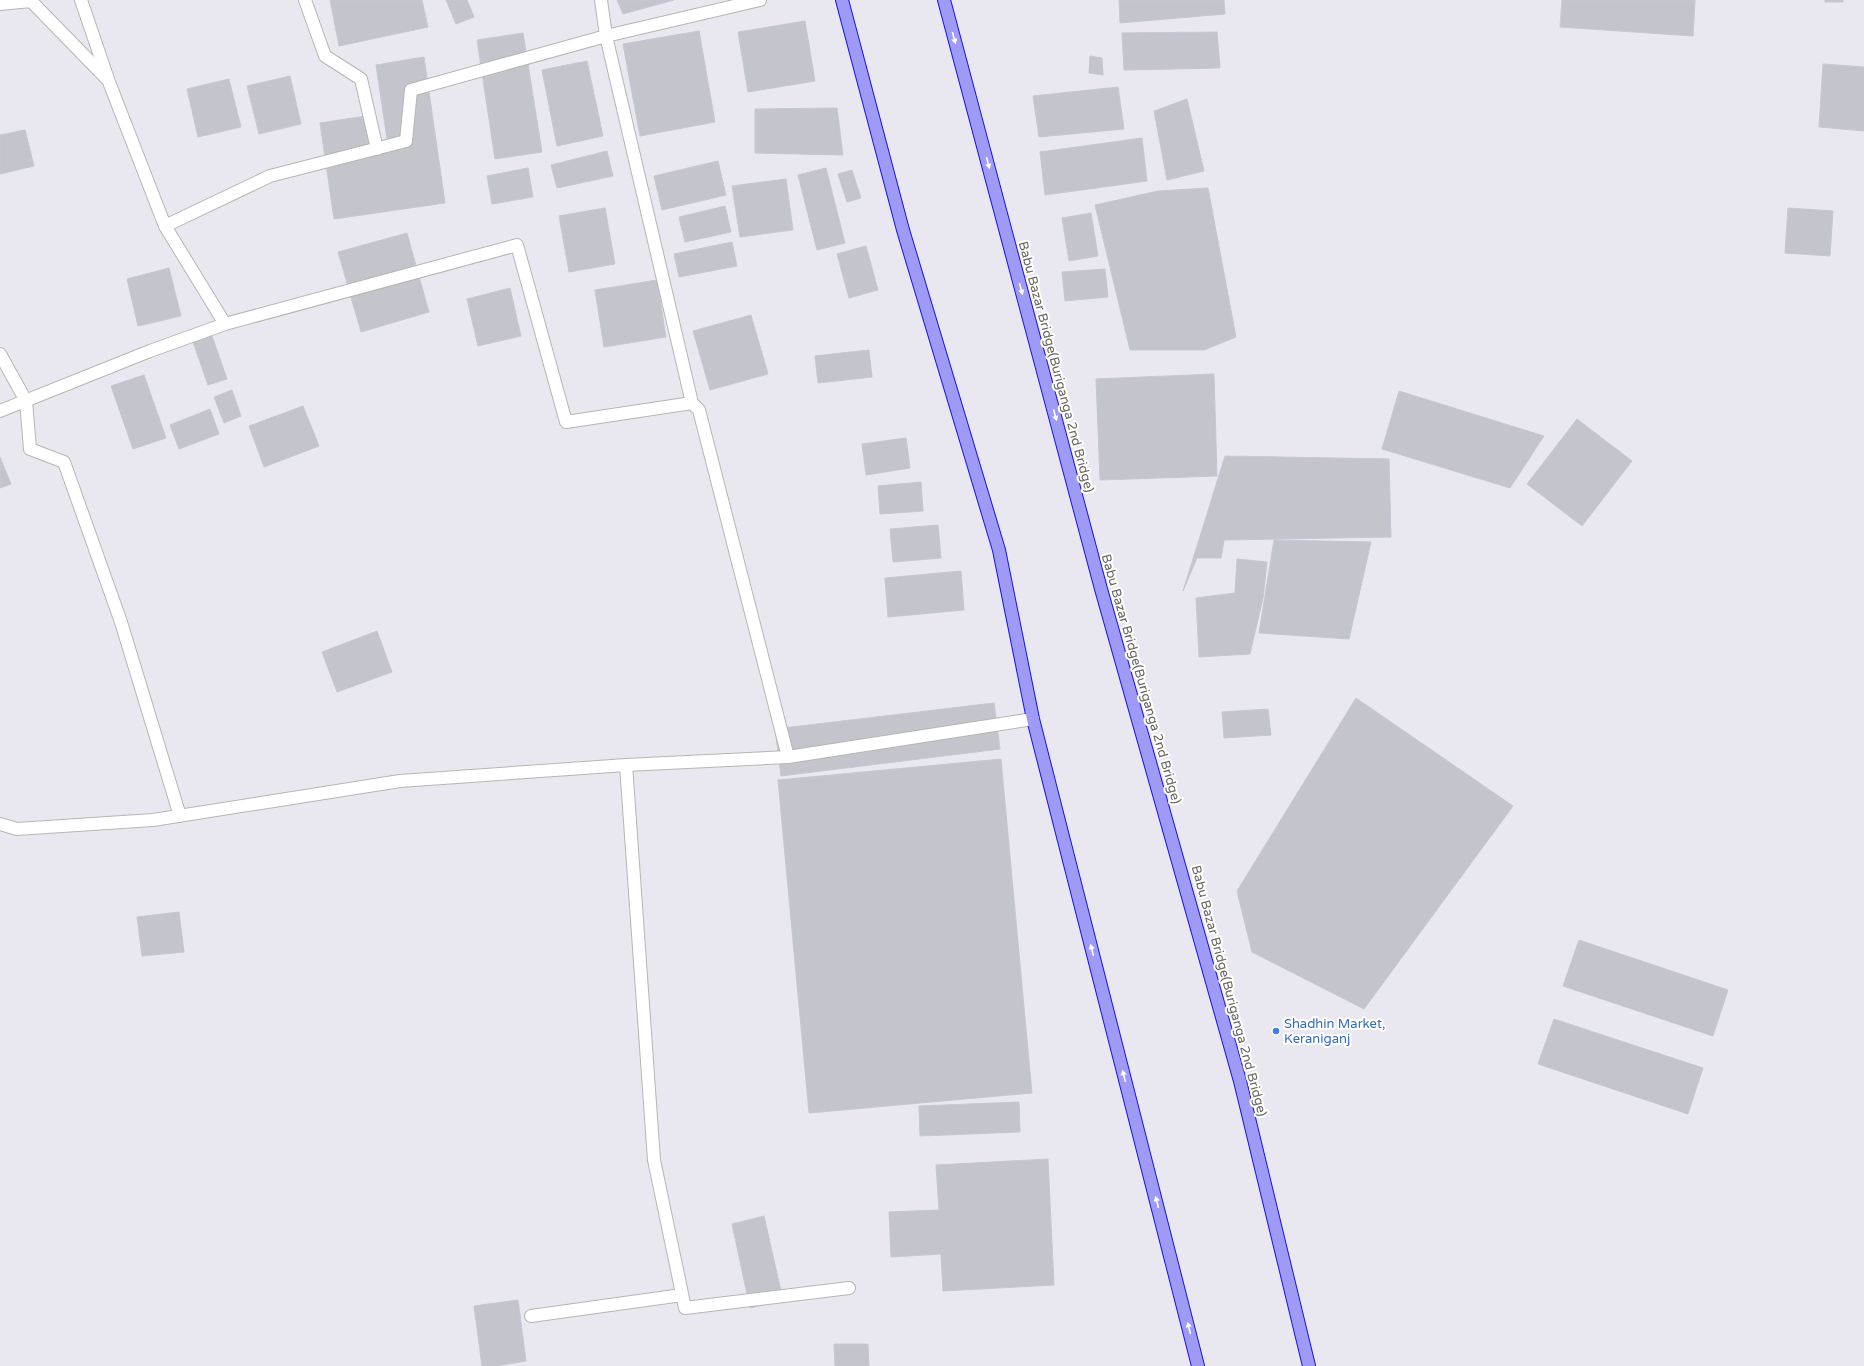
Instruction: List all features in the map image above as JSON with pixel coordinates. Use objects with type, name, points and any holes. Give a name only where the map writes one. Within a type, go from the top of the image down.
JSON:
[{"type":"highway","points":[[842,0],[903,230],[999,550],[1033,719],[1198,1366]]},
{"type":"highway","name":"Babu Bazar Bridge(Buriganga 2nd Bridge)","points":[[944,0],[1101,589],[1240,1081],[1309,1366]]},
{"type":"street","points":[[81,0],[110,82],[165,226],[225,324]]},
{"type":"street","points":[[305,0],[324,56],[361,79],[377,149]]},
{"type":"street","points":[[601,0],[606,36],[692,403],[699,410],[788,757]]},
{"type":"street","points":[[165,226],[270,176],[406,141],[412,90],[606,36],[760,0]]},
{"type":"street","points":[[0,4],[31,1],[110,82]]},
{"type":"street","points":[[0,411],[150,351],[225,324],[517,245],[566,422],[692,403]]},
{"type":"street","points":[[0,354],[26,400],[30,449],[64,462],[92,536],[121,622],[180,816]]},
{"type":"street","points":[[0,824],[17,829],[153,820],[400,781],[626,765],[788,757],[1033,719]]},
{"type":"street","points":[[626,765],[654,1160],[685,1308],[849,1288]]},
{"type":"street","points":[[531,1316],[682,1295]]},
{"type":"building","points":[[330,0],[422,0],[428,27],[339,46]]},
{"type":"building","points":[[446,0],[467,0],[474,17],[456,24]]},
{"type":"building","points":[[617,0],[674,0],[623,14]]},
{"type":"building","points":[[1119,0],[1224,0],[1225,14],[1120,23]]},
{"type":"building","points":[[1562,0],[1695,0],[1693,36],[1560,27]]},
{"type":"building","points":[[1825,0],[1843,0],[1843,2],[1825,2]]},
{"type":"building","points":[[805,21],[815,81],[748,92],[738,32]]},
{"type":"building","points":[[699,31],[715,122],[640,136],[623,44]]},
{"type":"building","points":[[1217,32],[1220,68],[1124,70],[1122,33]]},
{"type":"building","points":[[523,33],[542,152],[495,159],[477,40]]},
{"type":"building","points":[[1090,56],[1102,58],[1103,75],[1089,73]]},
{"type":"building","points":[[424,57],[445,203],[334,219],[320,123],[372,115],[378,153],[389,152],[376,65]]},
{"type":"building","points":[[587,61],[603,136],[557,146],[542,70]]},
{"type":"building","points":[[1823,64],[1864,67],[1864,131],[1819,127]]},
{"type":"building","points":[[290,76],[301,124],[259,134],[247,86]]},
{"type":"building","points":[[229,79],[241,127],[198,137],[187,89]]},
{"type":"building","points":[[1118,87],[1124,129],[1039,137],[1033,96]]},
{"type":"building","points":[[1187,99],[1204,171],[1167,180],[1154,111]]},
{"type":"building","points":[[837,108],[843,155],[755,153],[755,109]]},
{"type":"building","points":[[25,130],[34,166],[0,174],[0,135]]},
{"type":"building","points":[[1142,138],[1147,181],[1045,195],[1040,152]]},
{"type":"building","points":[[607,151],[613,176],[557,188],[551,165]]},
{"type":"building","points":[[718,161],[726,195],[662,210],[654,176]]},
{"type":"building","points":[[528,168],[533,197],[492,204],[487,176]]},
{"type":"building","points":[[826,168],[845,243],[817,250],[798,175]]},
{"type":"building","points":[[852,170],[861,198],[847,202],[838,174]]},
{"type":"building","points":[[786,179],[793,230],[740,237],[732,186]]},
{"type":"building","points":[[1208,188],[1236,337],[1204,350],[1130,350],[1095,205],[1158,191]]},
{"type":"building","points":[[725,206],[731,232],[685,242],[679,217]]},
{"type":"building","points":[[605,208],[615,264],[569,272],[559,216]]},
{"type":"building","points":[[1788,208],[1833,211],[1830,256],[1785,253]]},
{"type":"building","points":[[1091,213],[1098,256],[1069,261],[1062,218]]},
{"type":"building","points":[[407,233],[429,312],[361,332],[338,252]]},
{"type":"building","points":[[732,242],[737,266],[679,277],[674,254]]},
{"type":"building","points":[[866,246],[878,290],[849,298],[837,254]]},
{"type":"building","points":[[169,268],[181,316],[138,326],[127,279]]},
{"type":"building","points":[[1105,269],[1108,297],[1065,301],[1062,272]]},
{"type":"building","points":[[657,280],[666,337],[604,347],[595,290]]},
{"type":"building","points":[[510,288],[521,336],[478,346],[467,299]]},
{"type":"building","points":[[751,315],[768,374],[710,390],[693,331]]},
{"type":"building","points":[[212,336],[227,379],[208,385],[193,342]]},
{"type":"building","points":[[869,350],[872,377],[818,383],[815,356]]},
{"type":"building","points":[[1214,374],[1217,476],[1100,480],[1096,379]]},
{"type":"building","points":[[144,375],[166,438],[133,449],[111,386]]},
{"type":"building","points":[[232,390],[241,416],[224,423],[214,397]]},
{"type":"building","points":[[1399,391],[1544,436],[1510,488],[1382,449]]},
{"type":"building","points":[[303,406],[319,446],[264,467],[249,426]]},
{"type":"building","points":[[210,409],[219,434],[179,449],[170,425]]},
{"type":"building","points":[[1577,419],[1632,461],[1582,526],[1527,484]]},
{"type":"building","points":[[906,438],[910,468],[866,475],[862,444]]},
{"type":"building","points":[[1225,456],[1389,459],[1391,537],[1224,540],[1221,558],[1197,558],[1183,591]]},
{"type":"building","points":[[0,457],[11,484],[0,488]]},
{"type":"building","points":[[921,482],[923,511],[880,514],[878,486]]},
{"type":"building","points":[[938,525],[941,558],[893,562],[890,529]]},
{"type":"building","points":[[1274,540],[1371,542],[1349,639],[1259,633]]},
{"type":"building","points":[[1237,559],[1267,562],[1263,598],[1250,654],[1199,657],[1196,598],[1235,593]]},
{"type":"building","points":[[961,571],[964,610],[888,617],[885,578]]},
{"type":"building","points":[[377,631],[392,672],[337,692],[322,652]]},
{"type":"building","points":[[1356,698],[1513,806],[1364,1009],[1252,952],[1237,891]]},
{"type":"building","points":[[994,703],[1000,749],[781,776],[775,729]]},
{"type":"building","points":[[1268,709],[1271,735],[1224,738],[1222,712]]},
{"type":"building","points":[[1001,759],[1032,1093],[809,1113],[778,780]]},
{"type":"building","points":[[179,912],[184,952],[142,956],[137,917]]},
{"type":"building","points":[[1579,940],[1728,990],[1713,1036],[1563,986]]},
{"type":"building","points":[[1554,1019],[1703,1068],[1688,1114],[1538,1064]]},
{"type":"building","points":[[1019,1102],[1020,1132],[920,1136],[919,1106]]},
{"type":"building","points":[[1048,1159],[1054,1285],[943,1291],[941,1254],[891,1257],[889,1212],[939,1210],[936,1165]]},
{"type":"building","points":[[764,1216],[783,1300],[750,1308],[732,1224]]},
{"type":"building","points":[[518,1300],[526,1361],[496,1366],[482,1366],[474,1306]]},
{"type":"building","points":[[834,1344],[868,1344],[869,1366],[835,1366]]},
{"type":"place","name":"Shadhin Market, Keraniganj","points":[[1276,1031]]}]
